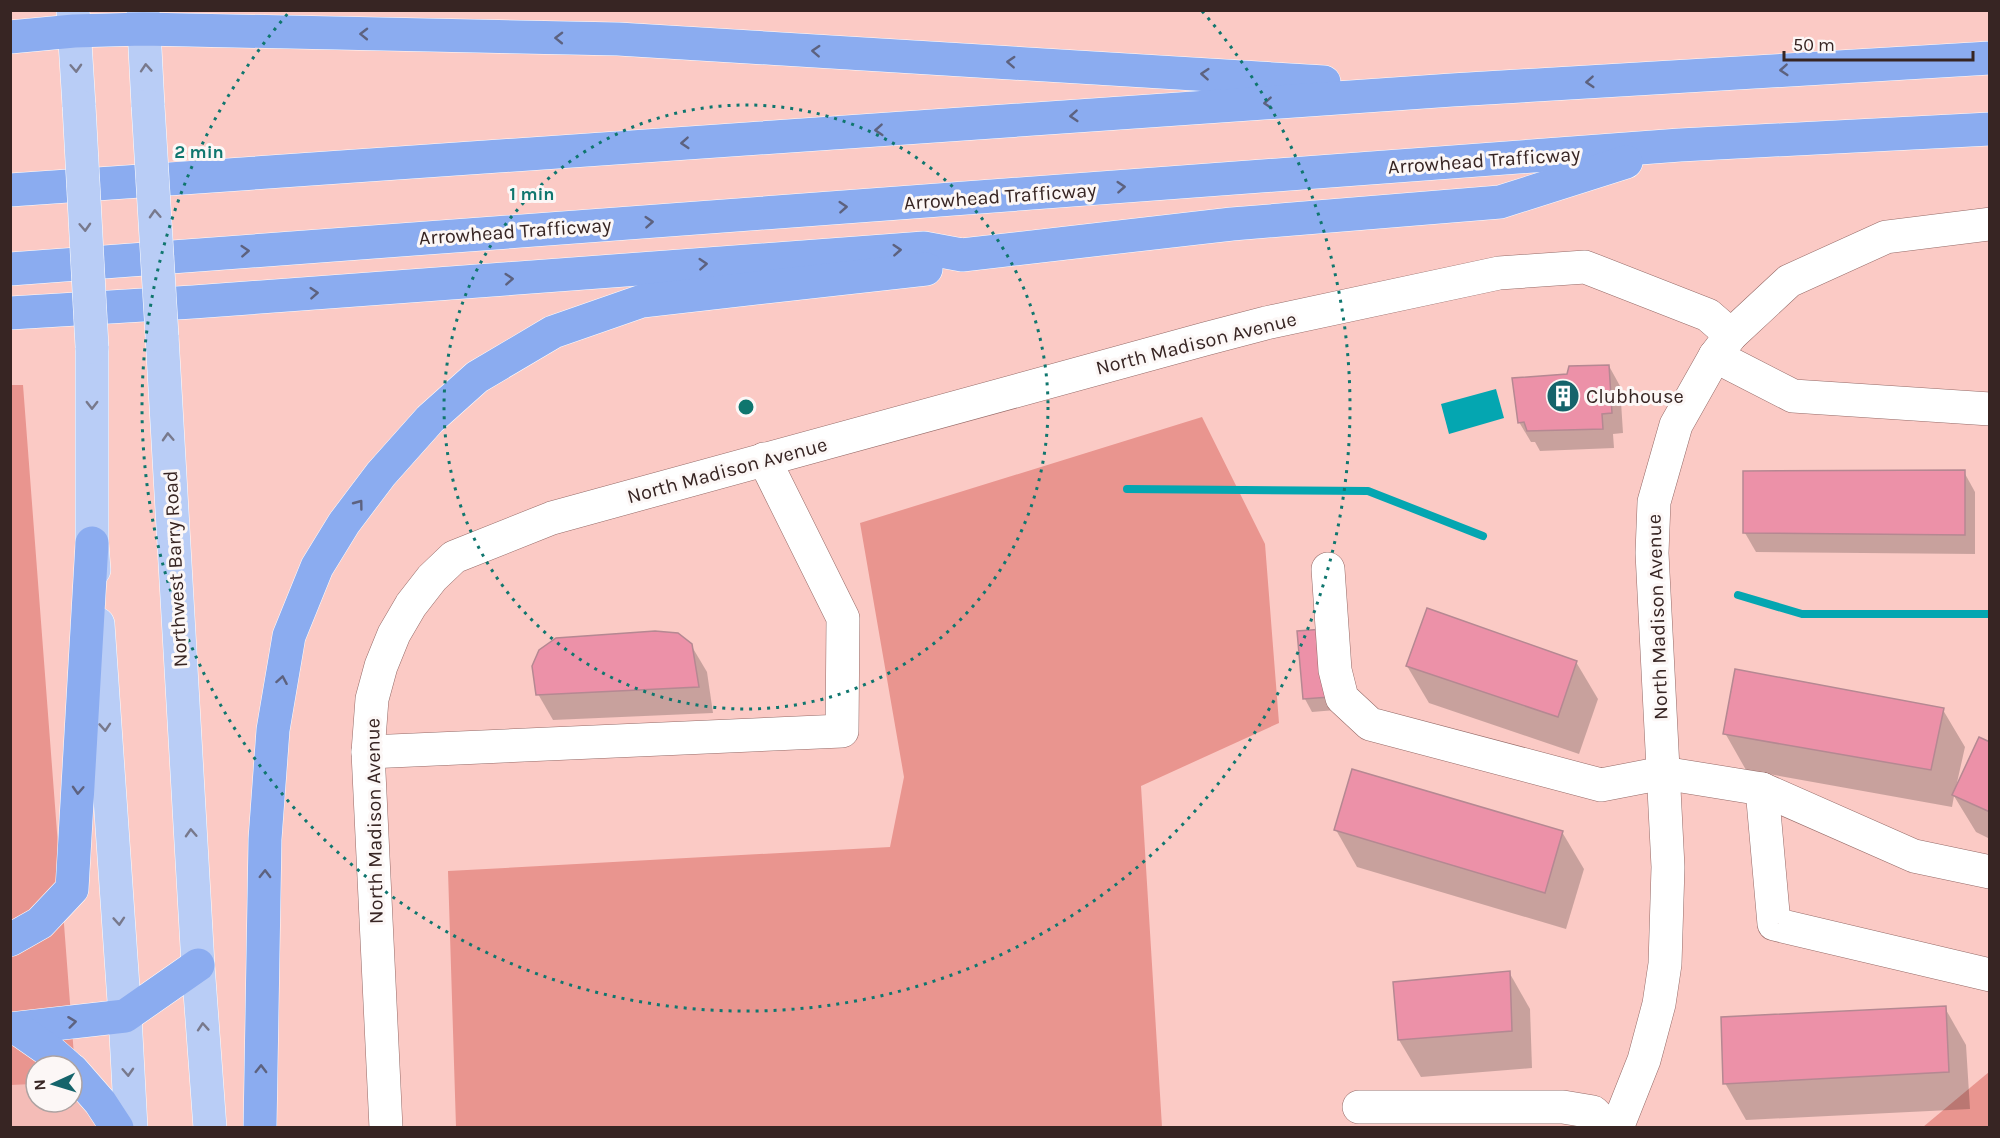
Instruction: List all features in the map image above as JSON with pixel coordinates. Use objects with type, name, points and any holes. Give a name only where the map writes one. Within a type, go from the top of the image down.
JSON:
[{"type":"highway","points":[[10,37],[74,21],[143,20],[618,39],[1452,90]]},
{"type":"highway","points":[[10,189],[1452,90],[1989,58]]},
{"type":"highway","name":"Arrowhead Trafficway","points":[[10,269],[1680,145],[1989,129]]},
{"type":"highway","points":[[261,1128],[265,839],[273,730],[289,636],[317,567],[344,523],[381,474],[430,419],[477,377],[553,333],[642,301],[924,270],[962,255],[1232,224],[1500,202],[1680,145]]},
{"type":"highway","points":[[10,313],[193,302],[924,248],[962,255]]},
{"type":"highway","points":[[10,940],[40,923],[72,889],[92,543]]},
{"type":"highway","points":[[14,1029],[126,1016],[198,965]]},
{"type":"highway","points":[[14,1029],[53,1054]]},
{"type":"highway","points":[[84,1084],[100,1102],[117,1128]]},
{"type":"main road","name":"Northwest Barry Road","points":[[143,20],[198,965],[210,1128]]},
{"type":"main road","points":[[74,21],[92,347],[92,543],[126,1016],[131,1128]]},
{"type":"street","name":"North Madison Avenue","points":[[1617,1128],[1644,1060],[1659,1004],[1665,964],[1668,867],[1652,554],[1654,502],[1676,425],[1723,346],[1790,281],[1886,237],[1989,224]]},
{"type":"street","name":"North Madison Avenue","points":[[386,1128],[368,752],[372,699],[381,666],[394,634],[411,605],[432,578],[454,558],[552,518],[764,459],[1266,323],[1499,273],[1585,267],[1708,315],[1723,346]]},
{"type":"street","points":[[1723,346],[1793,396],[1989,409]]},
{"type":"street","points":[[368,752],[842,731],[843,618],[764,459]]},
{"type":"street","points":[[1328,569],[1335,670],[1342,698],[1370,724],[1601,785],[1663,773],[1762,789],[1914,856],[1989,872]]},
{"type":"street","points":[[1762,789],[1774,924],[1989,975]]},
{"type":"street","points":[[1359,1107],[1563,1107],[1593,1112],[1608,1128]]},
{"type":"shaded area","points":[[10,385],[23,385],[74,1054],[24,1054],[24,1084],[11,1085]]},
{"type":"shaded area","points":[[1202,417],[1265,544],[1279,723],[1141,786],[1162,1127],[456,1127],[448,871],[890,847],[904,777],[860,523]]},
{"type":"shaded area","points":[[1989,1072],[1989,1127],[1923,1127]]},
{"type":"shaded area","points":[[24,1084],[24,1114],[84,1114],[84,1095],[113,1127],[11,1127],[10,1085]]},
{"type":"water","points":[[1496,389],[1504,418],[1449,434],[1441,404]]},
{"type":"building","name":"Clubhouse","points":[[1609,365],[1612,413],[1602,414],[1603,429],[1527,431],[1524,422],[1518,423],[1512,378],[1567,374],[1569,366]]},
{"type":"building","points":[[1965,470],[1965,535],[1743,533],[1743,471]]},
{"type":"building","points":[[1427,608],[1577,661],[1558,717],[1406,666]]},
{"type":"building","points":[[1324,629],[1330,697],[1303,699],[1297,631]]},
{"type":"building","points":[[655,631],[678,633],[692,644],[699,687],[536,695],[532,666],[539,650],[556,638]]},
{"type":"building","points":[[1735,669],[1944,708],[1931,770],[1723,734]]},
{"type":"building","points":[[1979,737],[1990,742],[1990,812],[1952,795]]},
{"type":"building","points":[[1352,769],[1563,831],[1545,893],[1334,830]]},
{"type":"building","points":[[1510,971],[1512,1031],[1398,1040],[1393,982]]},
{"type":"building","points":[[1946,1006],[1949,1072],[1723,1084],[1721,1017]]},
{"type":"waterway","points":[[1127,489],[1368,491],[1483,536]]},
{"type":"waterway","points":[[1738,595],[1802,614],[1990,614]]},
{"type":"place","name":"Clubhouse","points":[[1563,396]]}]
